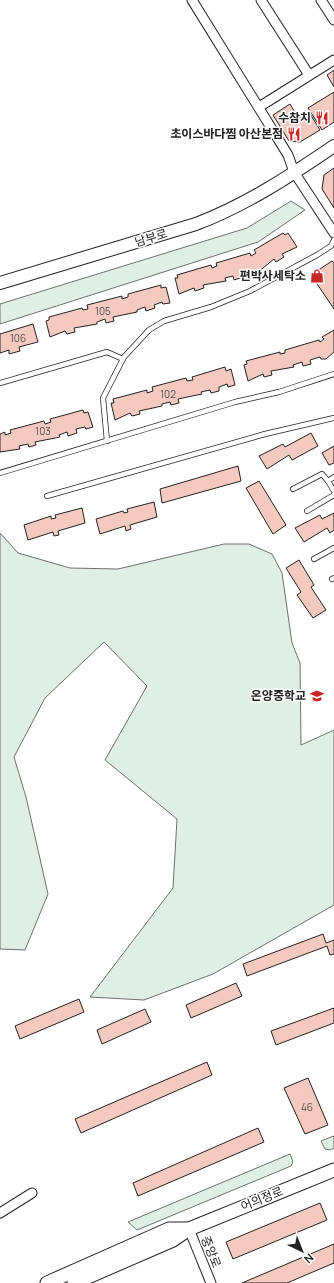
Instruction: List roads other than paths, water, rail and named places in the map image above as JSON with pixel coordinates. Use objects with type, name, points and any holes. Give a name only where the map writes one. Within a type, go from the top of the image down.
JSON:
[{"type":"main road","name":"어의정로","points":[[74,1283],[173,1240],[189,1229],[334,1170]]},
{"type":"main road","name":"어의정로","points":[[47,1283],[169,1229],[189,1229]]},
{"type":"street","points":[[192,0],[288,155],[294,172],[334,233]]},
{"type":"street","points":[[261,0],[309,75]]},
{"type":"street","points":[[321,0],[334,20]]},
{"type":"street","points":[[259,107],[334,60]]},
{"type":"street","name":"남부로","points":[[0,283],[196,224],[237,207],[334,146]]},
{"type":"street","points":[[0,1213],[32,1192]]},
{"type":"street","name":"중앙로","points":[[189,1229],[211,1283]]},
{"type":"lane","points":[[107,441],[103,398],[123,359],[149,330],[164,321],[211,307],[250,291],[317,255],[331,246],[334,240]]},
{"type":"lane","points":[[0,383],[107,352],[123,359]]},
{"type":"lane","points":[[0,472],[235,402],[279,392],[334,374]]},
{"type":"lane","points":[[47,496],[265,434],[334,418]]},
{"type":"lane","points":[[293,489],[322,474],[334,491]]},
{"type":"lane","points":[[328,481],[334,477]]},
{"type":"lane","points":[[306,511],[334,495]]},
{"type":"lane","points":[[314,559],[334,548]]},
{"type":"place","name":"수참치","points":[[322,118]]},
{"type":"place","name":"초이스바다찜 아산본점","points":[[294,134]]},
{"type":"place","name":"편박사세탁소","points":[[317,276]]},
{"type":"place","name":"온양중학교","points":[[317,696]]}]
